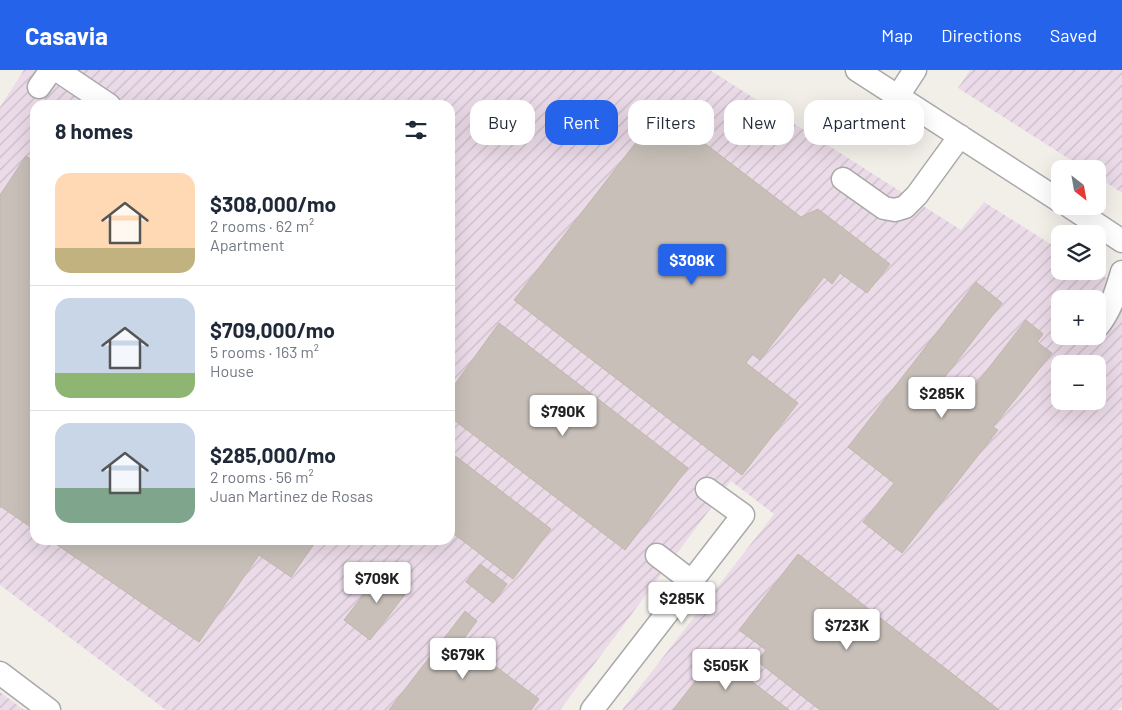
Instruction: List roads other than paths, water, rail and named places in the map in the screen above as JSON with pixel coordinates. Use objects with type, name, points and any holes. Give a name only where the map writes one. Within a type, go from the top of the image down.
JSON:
[{"type":"street","points":[[57,70],[102,100]]},
{"type":"street","points":[[857,70],[1051,194]]},
{"type":"street","points":[[898,96],[915,70]]},
{"type":"street","points":[[844,179],[884,208],[895,210],[905,207],[917,195],[960,136]]},
{"type":"street","points":[[1083,215],[1122,241]]},
{"type":"street","points":[[1106,316],[1114,299],[1122,272]]},
{"type":"street","points":[[592,710],[743,515],[707,489]]},
{"type":"street","points":[[657,555],[692,581]]},
{"type":"street","points":[[0,673],[49,710]]}]
